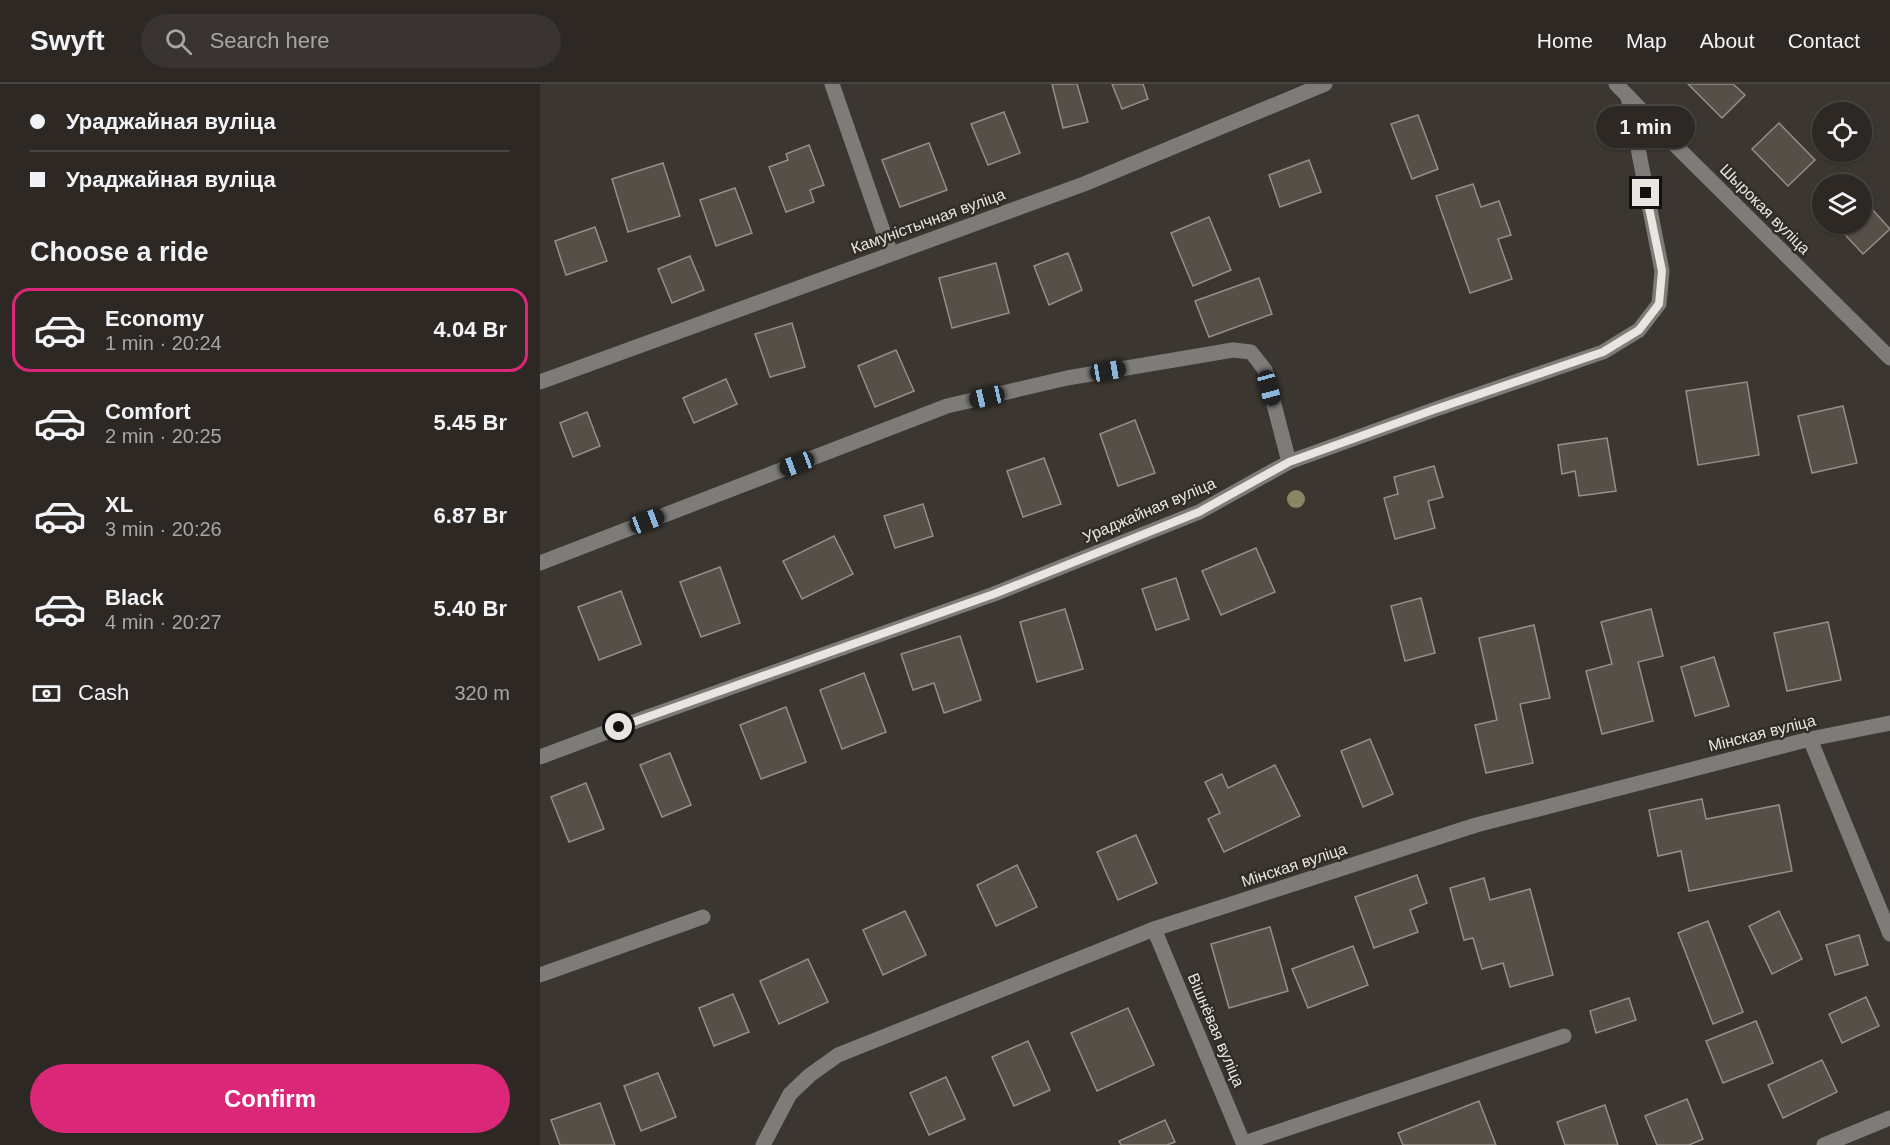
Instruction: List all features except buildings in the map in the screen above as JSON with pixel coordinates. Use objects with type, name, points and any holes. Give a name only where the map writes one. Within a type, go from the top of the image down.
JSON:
[{"type":"street","points":[[832,84],[891,254]]},
{"type":"street","name":"Камуністычная вуліца","points":[[540,382],[1084,184],[1325,84]]},
{"type":"street","name":"Шырокая вуліца","points":[[1616,84],[1890,358]]},
{"type":"street","name":"Ураджайная вуліца","points":[[540,757],[1005,590],[1199,512],[1289,462],[1443,406],[1603,352],[1639,330],[1659,304],[1662,271],[1628,97]]},
{"type":"street","points":[[540,563],[947,406],[1067,378],[1233,350],[1251,352],[1264,370],[1289,462]]},
{"type":"street","name":"Мінская вуліца","points":[[763,1145],[790,1094],[810,1075],[838,1055],[1154,929],[1476,825],[1810,739],[1890,723]]},
{"type":"street","points":[[1810,739],[1890,934]]},
{"type":"street","points":[[540,975],[703,917]]},
{"type":"street","name":"Вішнёвая вуліца","points":[[1154,929],[1244,1144]]},
{"type":"street","points":[[1244,1144],[1563,1036]]},
{"type":"street","points":[[1824,1145],[1890,1118]]},
{"type":"route","points":[[619,727],[994,594],[1199,512],[1289,462],[1603,352],[1639,330],[1659,304],[1662,271],[1646,193]]}]
